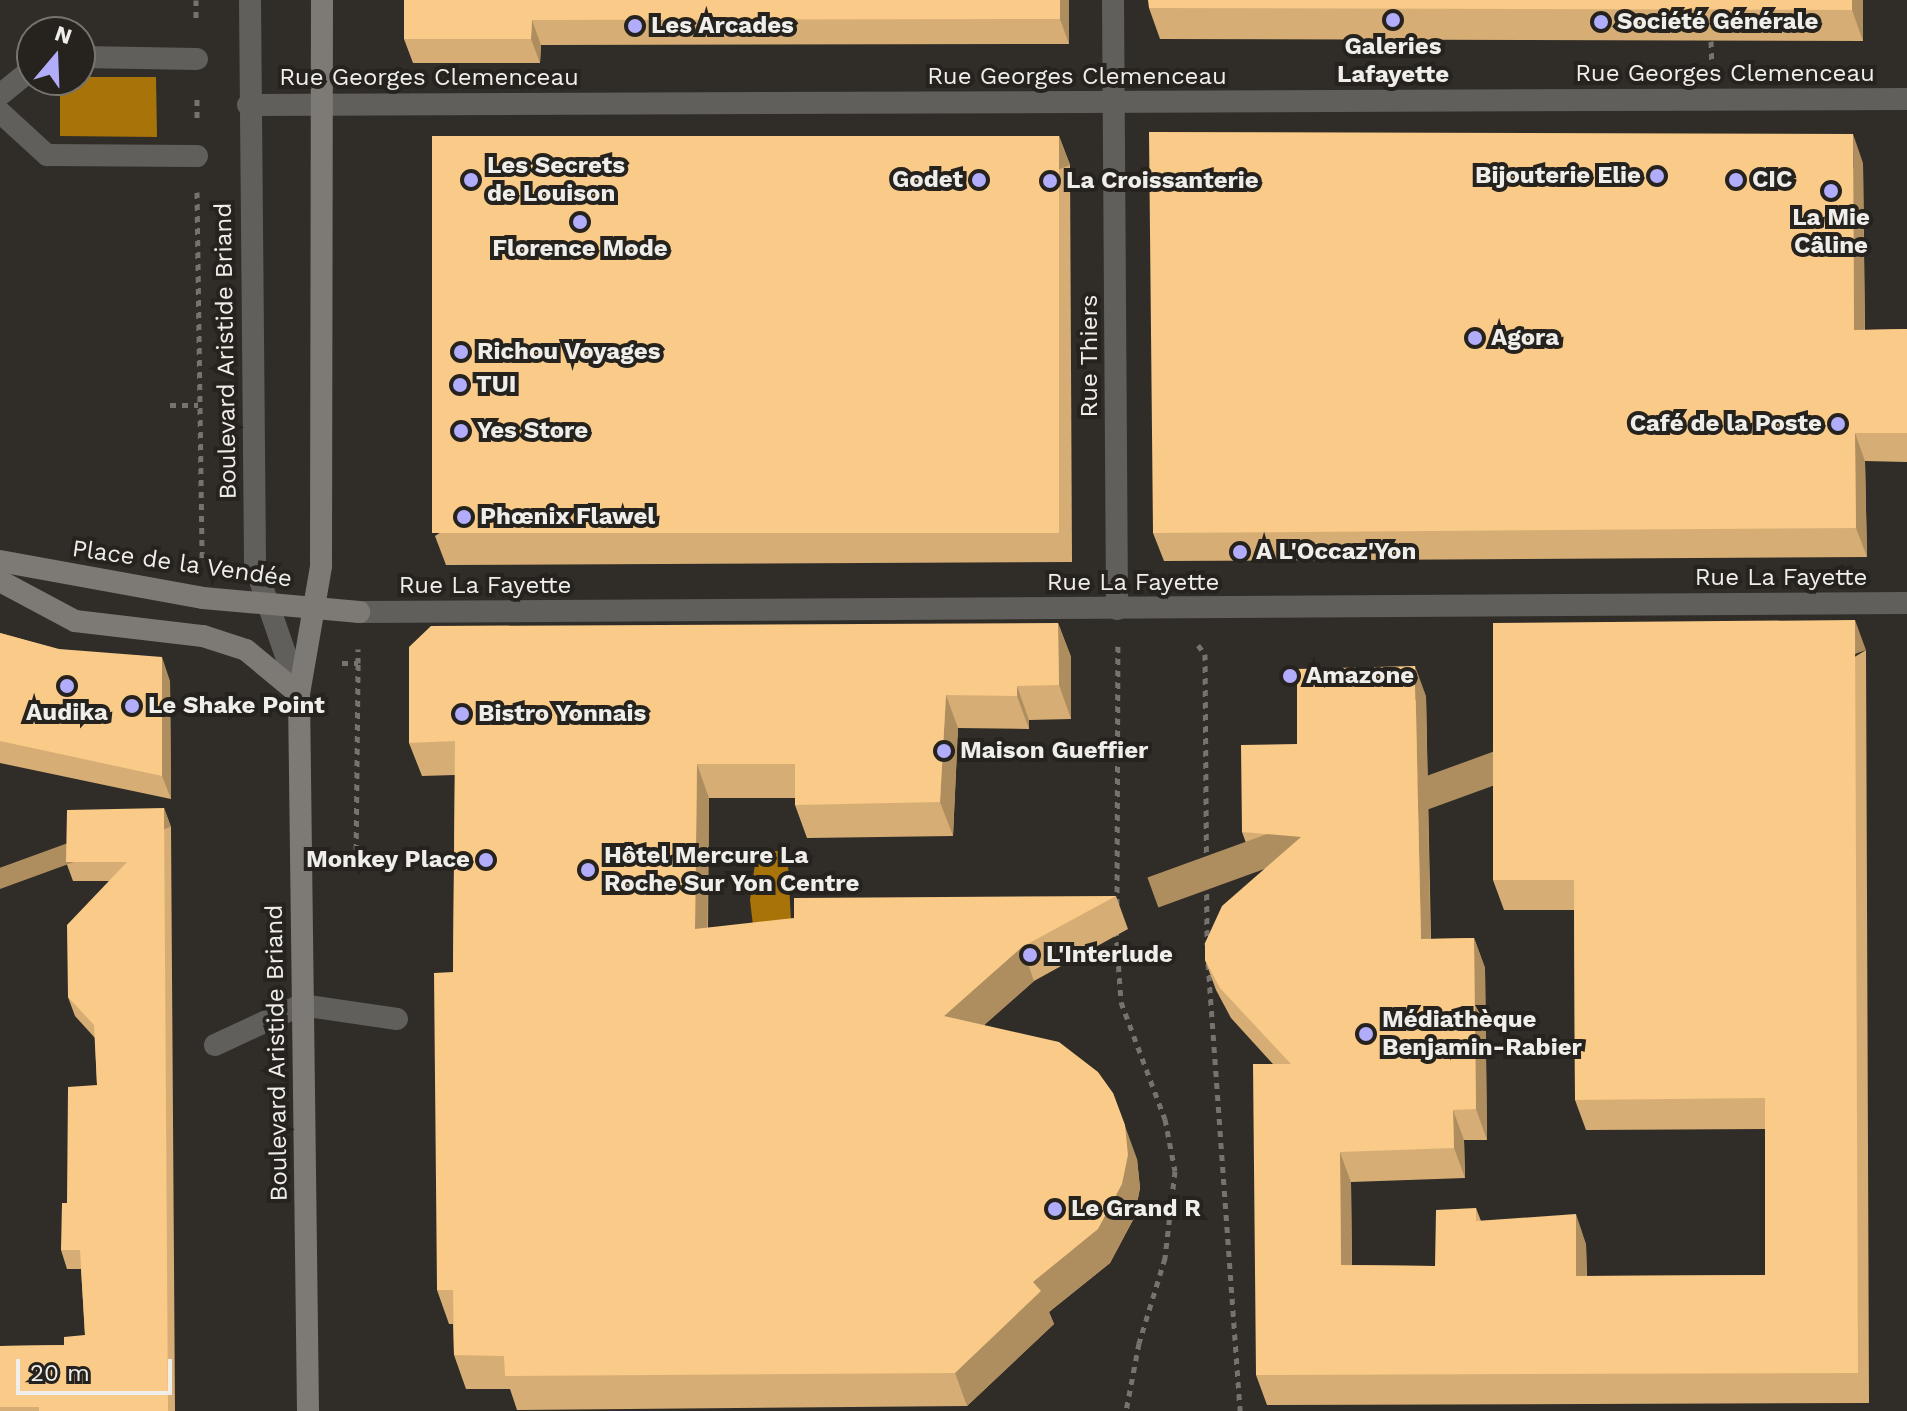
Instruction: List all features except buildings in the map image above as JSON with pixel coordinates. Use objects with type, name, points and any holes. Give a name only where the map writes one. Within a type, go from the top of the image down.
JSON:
[{"type":"main road","name":"Boulevard Aristide Briand","points":[[308,1411],[299,694],[321,566],[322,0]]},
{"type":"main road","name":"Place de la Vendée","points":[[0,561],[203,598],[359,612]]},
{"type":"main road","points":[[0,581],[75,621],[203,636],[246,650],[299,694]]},
{"type":"street","name":"Boulevard Aristide Briand","points":[[250,0],[248,105],[255,566],[299,694]]},
{"type":"street","name":"Rue Thiers","points":[[1113,0],[1117,609]]},
{"type":"street","points":[[96,57],[197,59]]},
{"type":"street","points":[[0,95],[16,82]]},
{"type":"street","name":"Rue Georges Clemenceau","points":[[248,105],[1907,99]]},
{"type":"street","points":[[0,112],[47,155],[197,156]]},
{"type":"street","name":"Rue La Fayette","points":[[359,612],[1907,603]]},
{"type":"street","points":[[215,1045],[301,1005],[397,1019]]},
{"type":"path","points":[[196,0],[198,405],[203,598]]},
{"type":"path","points":[[170,405],[198,405]]},
{"type":"path","points":[[1117,609],[1117,909]]},
{"type":"path","points":[[1171,609],[1205,654],[1207,954],[1240,1411]]},
{"type":"path","points":[[356,862],[358,663]]},
{"type":"path","points":[[1116,925],[1121,1002],[1165,1119],[1175,1171],[1165,1258],[1139,1343],[1126,1411]]},
{"type":"shaded area","points":[[96,77],[156,77],[157,137],[60,136],[60,96],[96,96]]},
{"type":"shaded area","points":[[766,851],[778,851],[788,865],[791,921],[754,934],[750,900],[755,864]]},
{"type":"place","name":"Galeries Lafayette","points":[[1393,20]]},
{"type":"place","name":"Société Générale","points":[[1601,22]]},
{"type":"place","name":"Les Arcades","points":[[635,26]]},
{"type":"place","name":"Bijouterie Elie","points":[[1657,176]]},
{"type":"place","name":"Les Secrets de Louison","points":[[471,180]]},
{"type":"place","name":"Godet","points":[[979,180]]},
{"type":"place","name":"CIC","points":[[1736,180]]},
{"type":"place","name":"La Croissanterie","points":[[1050,181]]},
{"type":"place","name":"La Mie Câline","points":[[1831,191]]},
{"type":"place","name":"Florence Mode","points":[[580,222]]},
{"type":"place","name":"Agora","points":[[1475,338]]},
{"type":"place","name":"Richou Voyages","points":[[461,352]]},
{"type":"place","name":"TUI","points":[[460,385]]},
{"type":"place","name":"Café de la Poste","points":[[1838,424]]},
{"type":"place","name":"Yes Store","points":[[461,431]]},
{"type":"place","name":"Phœnix Flawel","points":[[464,517]]},
{"type":"place","name":"A L'Occaz'Yon","points":[[1240,552]]},
{"type":"place","name":"Amazone","points":[[1290,676]]},
{"type":"place","name":"Audika","points":[[67,686]]},
{"type":"place","name":"Le Shake Point","points":[[132,706]]},
{"type":"place","name":"Bistro Yonnais","points":[[462,714]]},
{"type":"place","name":"Maison Gueffier","points":[[944,751]]},
{"type":"place","name":"Monkey Place","points":[[486,860]]},
{"type":"place","name":"Hôtel Mercure La Roche Sur Yon Centre","points":[[588,870]]},
{"type":"place","name":"L'Interlude","points":[[1030,955]]},
{"type":"place","name":"Médiathèque Benjamin-Rabier","points":[[1366,1034]]},
{"type":"place","name":"Le Grand R","points":[[1055,1209]]}]
